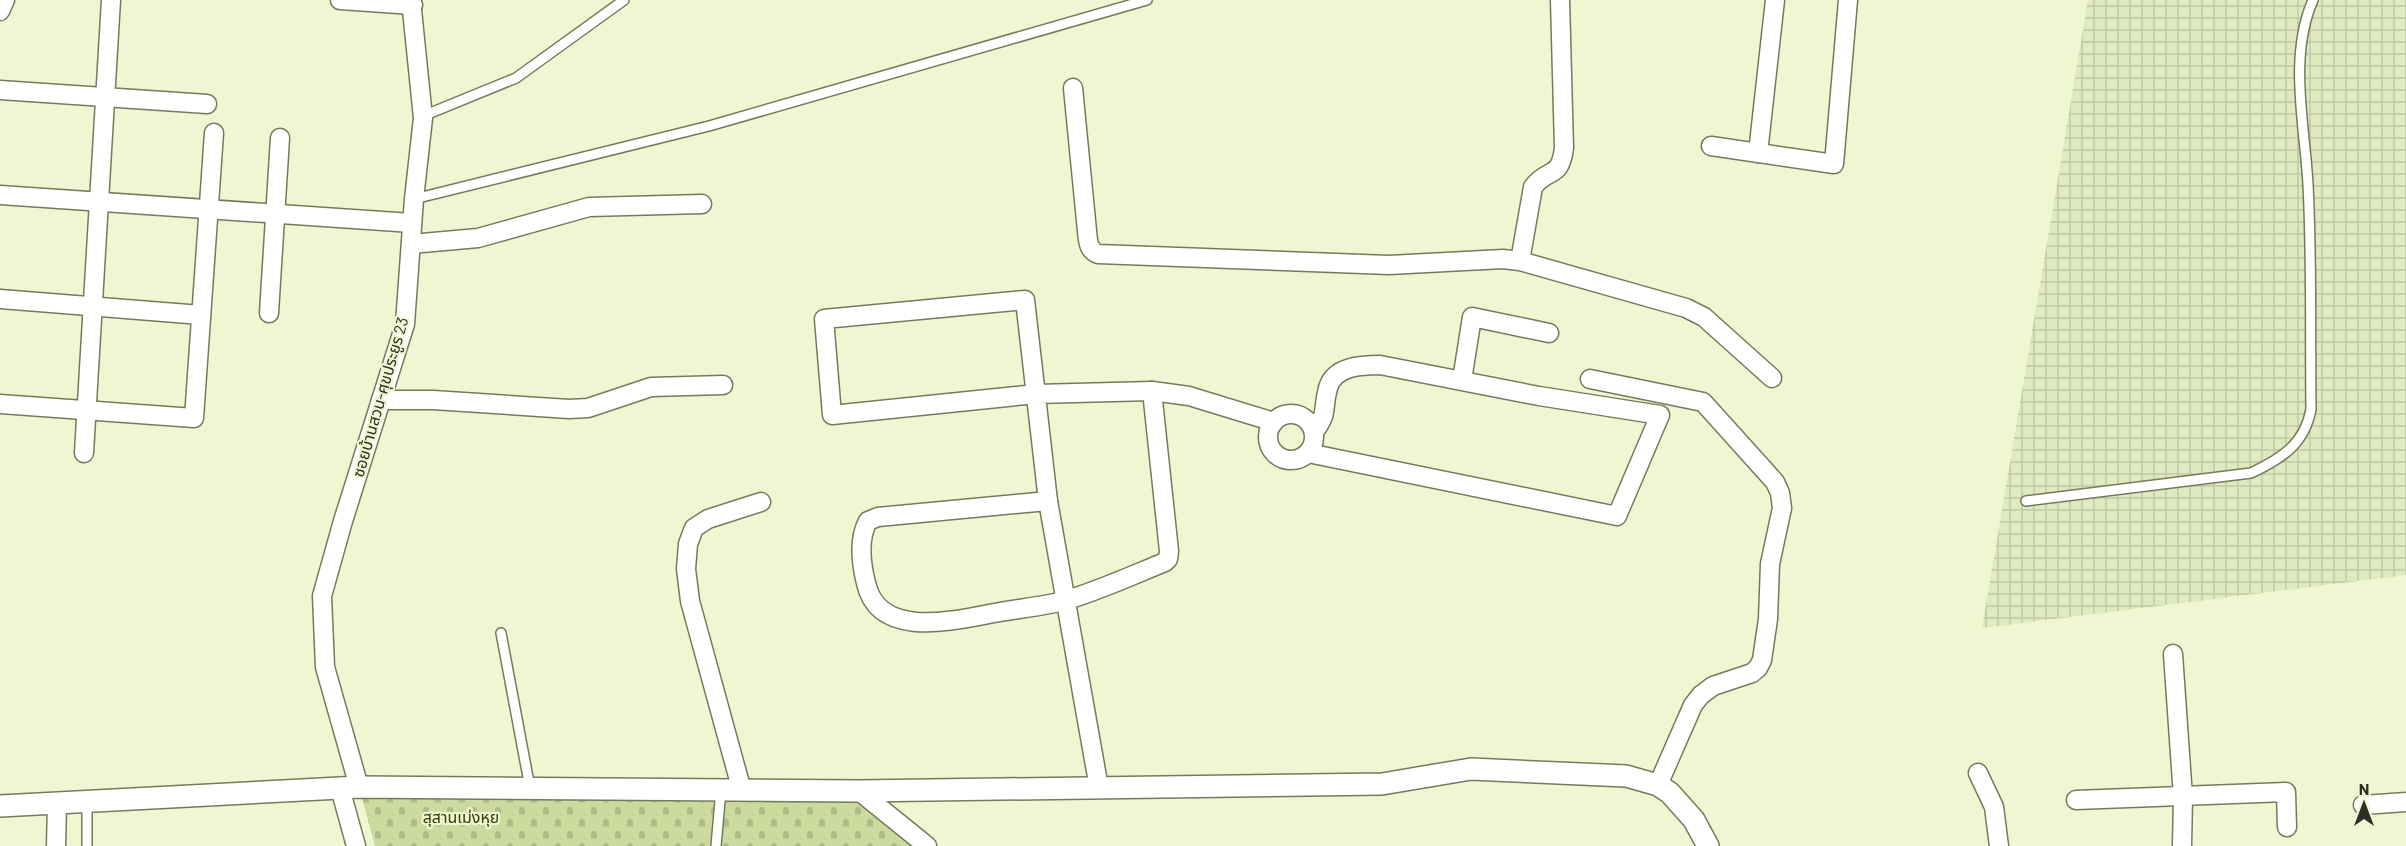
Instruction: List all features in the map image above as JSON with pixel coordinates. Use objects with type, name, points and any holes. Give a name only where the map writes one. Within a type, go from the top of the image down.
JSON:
[{"type":"street","points":[[0,11],[5,0]]},
{"type":"street","points":[[84,453],[111,0]]},
{"type":"street","points":[[340,0],[412,3]]},
{"type":"street","points":[[1520,261],[1533,188],[1539,180],[1558,170],[1563,162],[1560,0]]},
{"type":"street","points":[[1758,153],[1775,0]]},
{"type":"street","points":[[1711,146],[1834,164],[1848,0]]},
{"type":"street","name":"ซอยบ้านสวน-ศุขประยูร 23","points":[[356,846],[350,787],[325,667],[322,596],[405,324],[414,199],[423,116],[412,3]]},
{"type":"street","points":[[1073,88],[1087,231],[1089,246],[1093,252],[1389,265],[1484,259],[1520,261],[1686,308],[1704,317],[1772,378]]},
{"type":"street","points":[[0,90],[207,104]]},
{"type":"street","points":[[0,404],[194,418],[214,133]]},
{"type":"street","points":[[269,313],[280,138]]},
{"type":"street","points":[[0,195],[412,223]]},
{"type":"street","points":[[411,244],[478,238],[589,207],[702,204]]},
{"type":"street","points":[[0,299],[201,315]]},
{"type":"street","points":[[1099,788],[1048,501],[1036,394],[1025,300],[824,319],[832,415],[1036,394],[1152,391],[1189,396],[1274,422]]},
{"type":"street","points":[[1462,380],[1472,317],[1549,333]]},
{"type":"street","points":[[1308,453],[1617,516],[1660,416],[1539,396],[1380,365],[1352,367],[1331,381],[1328,386],[1326,413],[1314,432],[1312,447],[1308,453],[1293,460],[1278,456],[1269,443],[1268,435],[1274,422],[1280,417],[1293,414],[1306,420],[1314,432]]},
{"type":"street","points":[[1590,380],[1703,402],[1775,482],[1782,500],[1770,564],[1768,619],[1762,660],[1752,673],[1713,686],[1701,695],[1693,705],[1658,785]]},
{"type":"street","points":[[381,400],[433,400],[569,409],[588,408],[651,387],[723,385]]},
{"type":"street","points":[[1048,501],[878,517],[868,520],[861,551],[862,569],[873,603],[882,610],[916,623],[930,624],[1066,600],[1165,562],[1169,551],[1152,391]]},
{"type":"street","points":[[742,791],[690,602],[686,569],[687,544],[694,528],[708,519],[760,502]]},
{"type":"street","points":[[2173,654],[2183,797],[2182,846]]},
{"type":"street","points":[[0,806],[350,787],[859,792],[1382,784],[1471,769],[1626,776],[1658,785],[1670,793],[1694,820],[1708,846]]},
{"type":"street","points":[[1978,773],[1994,807],[1999,846]]},
{"type":"street","points":[[859,792],[927,846]]},
{"type":"street","points":[[2076,800],[2286,792],[2287,827]]},
{"type":"street","points":[[2362,805],[2406,802]]},
{"type":"street","points":[[56,846],[57,803]]},
{"type":"lane","points":[[423,116],[516,78],[624,0]]},
{"type":"lane","points":[[414,199],[709,126],[1147,0]]},
{"type":"lane","points":[[2026,501],[2251,473],[2281,457],[2299,440],[2308,426],[2311,409],[2308,187],[2301,59],[2305,25],[2313,0]]},
{"type":"lane","points":[[501,633],[531,788]]},
{"type":"lane","points":[[716,846],[721,790]]},
{"type":"lane","points":[[87,802],[87,846]]},
{"type":"shaded area","points":[[2088,0],[2406,0],[2406,575],[1982,628]]},
{"type":"green space","name":"สุสานเม่งหุย","points":[[359,787],[859,791],[927,846],[375,846]]}]
